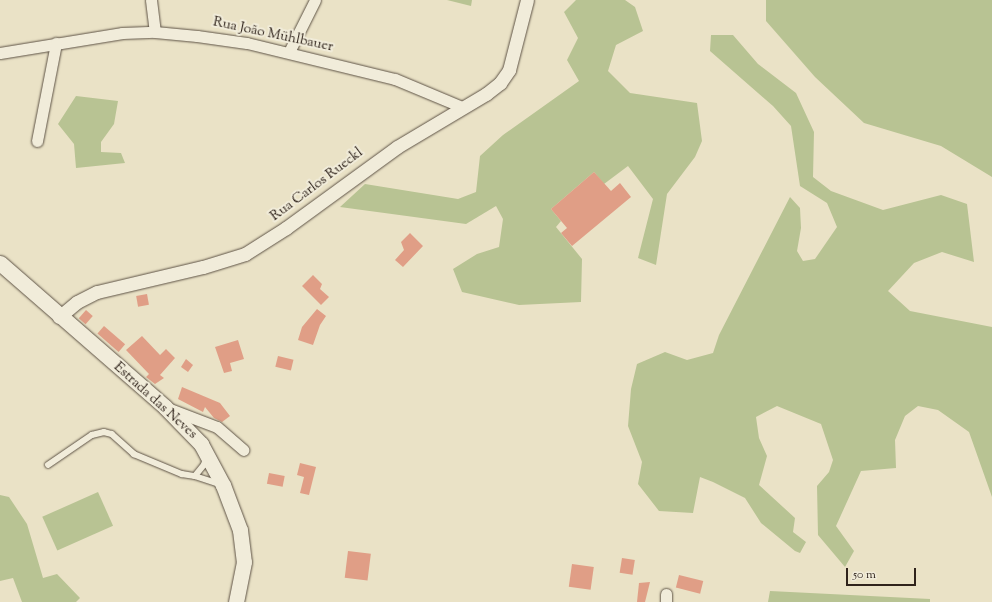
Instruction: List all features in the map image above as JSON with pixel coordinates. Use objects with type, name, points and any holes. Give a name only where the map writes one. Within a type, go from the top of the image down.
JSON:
[{"type":"main road","name":"Estrada das Neves","points":[[0,262],[59,317],[190,430],[207,453],[223,485],[237,520],[243,549],[243,572],[236,602]]},
{"type":"street","points":[[152,0],[155,32]]},
{"type":"street","points":[[289,52],[315,0]]},
{"type":"street","name":"Rua Carlos Rueckl","points":[[59,317],[77,302],[97,292],[203,267],[250,251],[286,228],[397,147],[494,89],[505,76],[514,59],[528,0]]},
{"type":"street","name":"Rua João Mühlbauer","points":[[0,53],[95,36],[155,32],[226,39],[289,52],[395,79],[462,108]]},
{"type":"street","points":[[37,141],[56,43]]},
{"type":"street","points":[[165,407],[217,427],[243,450]]},
{"type":"lane","points":[[48,465],[92,435],[104,432],[112,434],[134,454],[182,474],[223,485]]},
{"type":"lane","points":[[194,476],[204,465],[207,453]]},
{"type":"green space","points":[[447,0],[472,0],[471,6]]},
{"type":"green space","points":[[576,0],[625,0],[635,7],[643,31],[616,45],[608,71],[630,93],[697,103],[702,141],[695,157],[667,194],[656,265],[638,258],[653,199],[628,166],[604,184],[594,172],[551,209],[561,221],[556,227],[582,259],[581,302],[519,305],[462,292],[453,269],[477,254],[499,247],[503,219],[496,206],[466,224],[340,207],[365,184],[458,199],[476,192],[480,156],[503,135],[579,81],[567,60],[578,38],[564,12]]},
{"type":"green space","points":[[766,0],[992,0],[992,177],[941,146],[864,123],[815,77],[766,21]]},
{"type":"green space","points":[[711,35],[733,35],[758,64],[796,93],[814,132],[813,177],[831,191],[883,210],[941,195],[967,204],[974,262],[942,252],[914,263],[888,291],[910,311],[992,327],[992,497],[969,432],[938,410],[918,406],[905,416],[895,440],[896,468],[861,471],[836,526],[854,551],[845,567],[818,535],[817,486],[829,472],[833,460],[821,424],[777,406],[756,417],[759,438],[767,456],[759,485],[795,518],[793,532],[806,542],[800,553],[795,551],[761,523],[745,498],[713,482],[700,477],[693,513],[659,511],[638,484],[642,462],[628,426],[631,389],[637,364],[665,352],[687,360],[713,353],[719,335],[790,197],[800,208],[801,228],[797,251],[803,261],[815,259],[837,227],[827,203],[800,186],[791,126],[773,106],[710,51]]},
{"type":"green space","points":[[76,96],[118,101],[114,124],[101,142],[101,152],[121,153],[125,163],[76,168],[74,144],[58,124]]},
{"type":"green space","points":[[98,492],[113,526],[57,551],[42,517]]},
{"type":"green space","points":[[0,495],[9,497],[27,524],[43,578],[57,574],[80,598],[76,602],[22,602],[13,578],[0,581]]},
{"type":"green space","points":[[770,591],[930,599],[930,602],[768,602]]},
{"type":"building","points":[[594,172],[611,191],[620,183],[631,197],[572,246],[561,233],[567,228],[551,209]]},
{"type":"building","points":[[410,233],[423,246],[403,267],[395,260],[404,250],[401,242]]},
{"type":"building","points":[[313,275],[322,284],[320,289],[329,297],[321,305],[302,286]]},
{"type":"building","points":[[147,294],[149,305],[138,307],[136,296]]},
{"type":"building","points":[[317,309],[326,316],[320,325],[313,345],[298,340],[302,327]]},
{"type":"building","points":[[86,310],[93,316],[86,324],[79,318]]},
{"type":"building","points":[[104,326],[125,344],[119,352],[97,334]]},
{"type":"building","points":[[142,336],[160,355],[166,349],[175,358],[160,375],[164,378],[155,384],[146,377],[149,374],[126,350]]},
{"type":"building","points":[[238,340],[244,359],[230,363],[232,371],[224,373],[215,347]]},
{"type":"building","points":[[278,356],[294,360],[291,371],[275,367]]},
{"type":"building","points":[[186,359],[193,365],[188,372],[181,367]]},
{"type":"building","points":[[182,387],[220,403],[230,416],[222,422],[214,418],[205,407],[203,412],[178,399]]},
{"type":"building","points":[[300,463],[316,467],[309,495],[300,493],[304,477],[297,475]]},
{"type":"building","points":[[269,473],[285,476],[283,487],[267,484]]},
{"type":"building","points":[[348,551],[371,554],[368,581],[345,578]]},
{"type":"building","points":[[622,558],[635,560],[632,575],[620,573]]},
{"type":"building","points":[[572,564],[594,567],[591,590],[569,587]]},
{"type":"building","points":[[679,575],[703,581],[700,594],[676,588]]},
{"type":"building","points":[[650,582],[645,602],[637,602],[639,583]]}]
